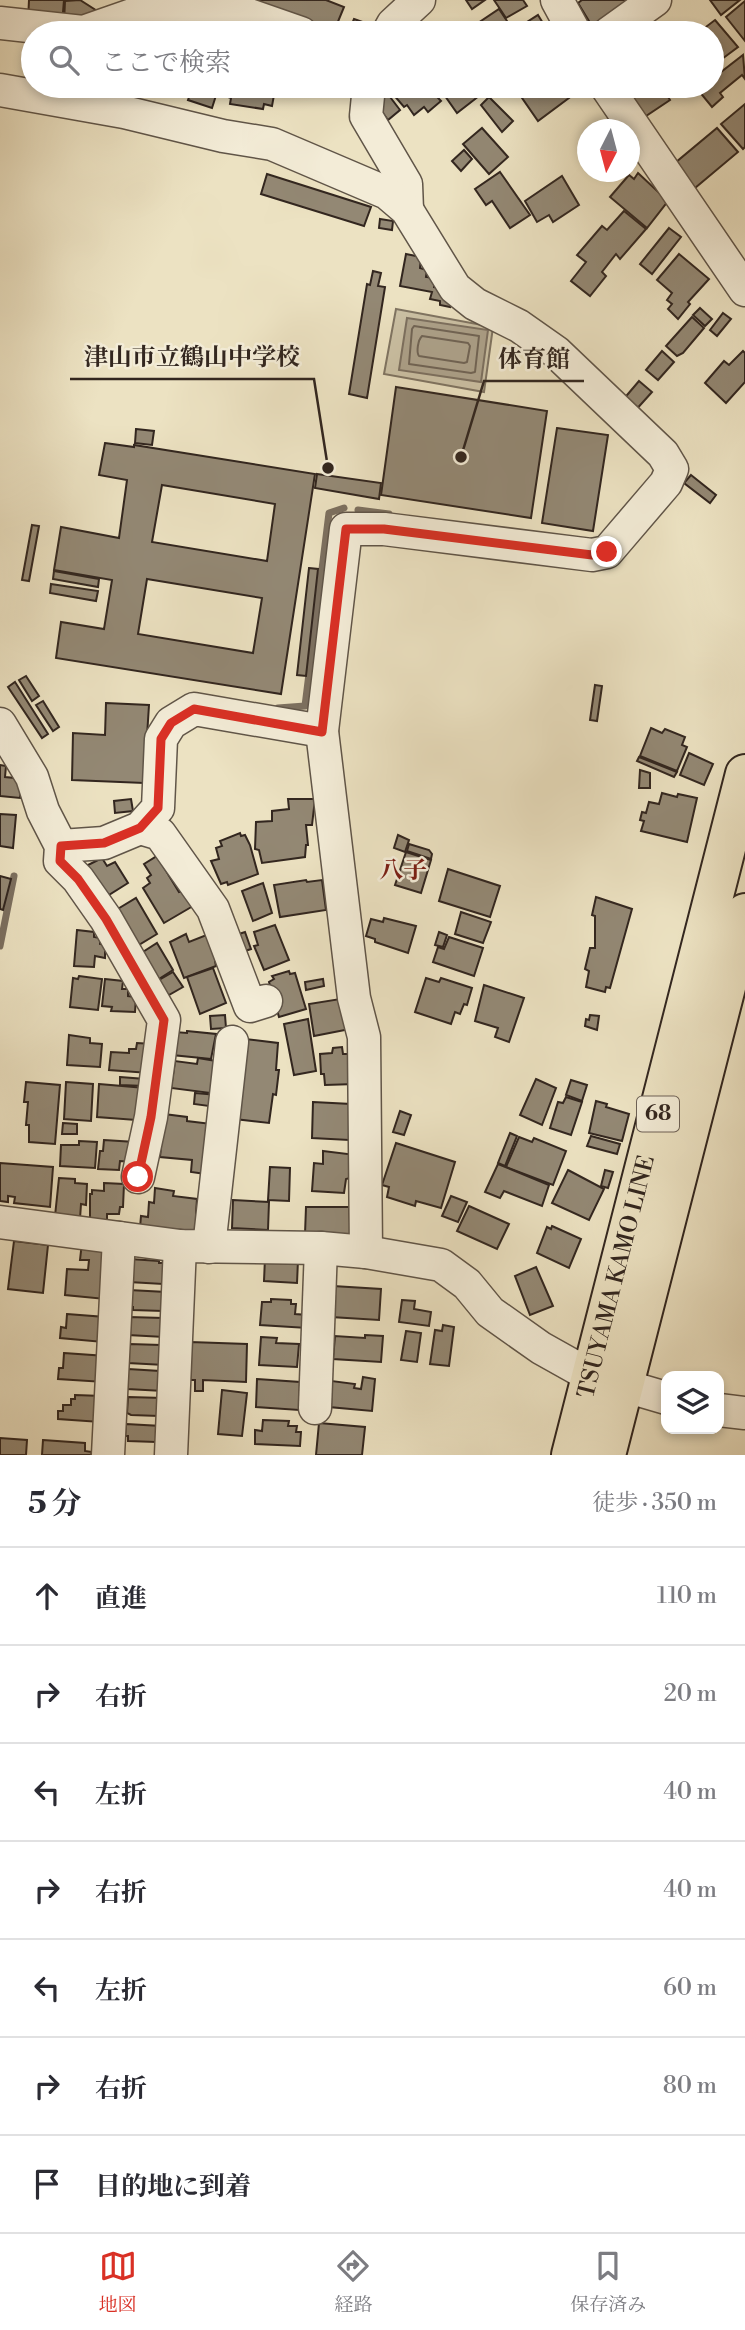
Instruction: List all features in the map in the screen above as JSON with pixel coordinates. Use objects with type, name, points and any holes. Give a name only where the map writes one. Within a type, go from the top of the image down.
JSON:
[{"type":"main road","name":"TSUYAMA KAMO LINE","points":[[606,1455],[608,1382],[745,774]]},
{"type":"main road","name":"TSUYAMA KAMO LINE","points":[[571,1455],[608,1382],[745,913]]},
{"type":"street","points":[[396,21],[419,0]]},
{"type":"street","points":[[557,0],[568,21]]},
{"type":"street","points":[[626,21],[655,0]]},
{"type":"street","points":[[115,21],[170,8],[235,7],[271,21]]},
{"type":"street","points":[[0,23],[21,25]]},
{"type":"street","points":[[0,90],[21,94]]},
{"type":"street","points":[[45,98],[272,144],[387,193],[407,210],[455,288],[475,304],[519,326],[556,352],[663,454],[672,469],[666,483],[607,552],[592,555],[384,529],[346,529],[322,732],[354,998],[364,1037],[366,1252]]},
{"type":"street","points":[[368,98],[366,116],[406,184],[407,210]]},
{"type":"street","points":[[614,98],[745,290]]},
{"type":"street","points":[[61,846],[104,843],[140,828],[158,808],[161,739],[171,723],[194,709],[322,732]]},
{"type":"street","points":[[0,724],[32,776],[43,811],[61,846],[60,861],[78,879],[106,919],[164,1020],[151,1117],[138,1177]]},
{"type":"street","points":[[140,828],[160,834],[213,909],[250,1006],[266,1001]]},
{"type":"street","points":[[171,1455],[195,1246],[232,1042]]},
{"type":"street","points":[[0,1222],[195,1246],[321,1248],[366,1252],[441,1265],[467,1284],[490,1312],[541,1348],[608,1382],[661,1397]]},
{"type":"street","points":[[108,1455],[119,1238]]},
{"type":"street","points":[[315,1408],[321,1248]]},
{"type":"street","points":[[724,1411],[745,1413]]},
{"type":"shaded area","points":[[396,309],[493,327],[484,392],[384,374]]},
{"type":"water","points":[[407,318],[488,330],[481,382],[399,370]]},
{"type":"building","points":[[29,0],[64,0],[62,21],[28,21]]},
{"type":"building","points":[[80,0],[102,14],[64,21],[65,1]]},
{"type":"building","points":[[258,0],[326,0],[344,7],[338,21],[289,21],[257,7]]},
{"type":"building","points":[[466,0],[485,0],[472,9]]},
{"type":"building","points":[[494,0],[523,0],[527,6],[506,18]]},
{"type":"building","points":[[582,0],[630,0],[599,21],[589,21],[578,3]]},
{"type":"building","points":[[710,0],[740,0],[721,15]]},
{"type":"building","points":[[745,1],[745,41],[726,17]]},
{"type":"building","points":[[499,9],[507,21],[481,21]]},
{"type":"building","points":[[538,15],[542,21],[529,21]]},
{"type":"building","points":[[724,31],[738,47],[724,58]]},
{"type":"building","points":[[743,55],[745,79],[742,75],[724,90],[724,70]]},
{"type":"building","points":[[189,98],[215,98],[212,108],[188,100]]},
{"type":"building","points":[[231,98],[273,98],[272,106],[264,104],[263,109],[230,104]]},
{"type":"building","points":[[381,98],[391,98],[400,110],[388,120],[375,103]]},
{"type":"building","points":[[396,98],[438,98],[441,101],[428,112],[424,107],[414,115],[407,105],[404,107]]},
{"type":"building","points":[[446,98],[476,98],[457,113]]},
{"type":"building","points":[[490,98],[513,121],[502,132],[481,105]]},
{"type":"building","points":[[522,98],[569,98],[538,121]]},
{"type":"building","points":[[628,98],[669,98],[670,100],[640,120]]},
{"type":"building","points":[[705,98],[722,98],[712,107]]},
{"type":"building","points":[[745,104],[745,147],[743,149],[721,124]]},
{"type":"building","points":[[482,128],[508,157],[489,174],[463,144]]},
{"type":"building","points":[[717,128],[738,152],[689,193],[669,168]]},
{"type":"building","points":[[464,150],[472,159],[461,171],[452,161]]},
{"type":"building","points":[[500,172],[530,215],[510,228],[492,201],[486,205],[475,189]]},
{"type":"building","points":[[267,174],[371,207],[364,226],[261,194]]},
{"type":"building","points":[[640,175],[668,201],[647,228],[610,197],[623,182],[640,182]]},
{"type":"building","points":[[562,176],[579,205],[553,222],[549,215],[537,222],[525,201]]},
{"type":"building","points":[[624,211],[646,229],[620,259],[616,254],[602,272],[606,276],[590,296],[571,281],[586,262],[577,255],[602,226],[607,230]]},
{"type":"building","points":[[380,219],[393,221],[392,230],[379,228]]},
{"type":"building","points":[[669,228],[681,237],[652,274],[640,264]]},
{"type":"building","points":[[406,254],[421,257],[420,268],[427,270],[426,277],[434,278],[434,287],[442,288],[451,297],[450,307],[430,299],[432,292],[400,286]]},
{"type":"building","points":[[679,254],[709,279],[688,302],[690,304],[678,319],[668,309],[672,304],[667,300],[672,293],[657,280]]},
{"type":"building","points":[[373,271],[381,273],[378,286],[385,287],[367,398],[349,394],[367,284],[370,285]]},
{"type":"building","points":[[700,308],[712,319],[705,326],[693,315]]},
{"type":"building","points":[[723,313],[731,319],[717,336],[710,330]]},
{"type":"building","points":[[692,317],[704,328],[683,353],[677,356],[666,346]]},
{"type":"building","points":[[662,351],[674,362],[658,380],[646,370]]},
{"type":"building","points":[[743,351],[745,382],[726,403],[705,383],[724,361],[729,365]]},
{"type":"building","points":[[639,381],[652,392],[634,412],[622,401]]},
{"type":"building","points":[[396,387],[547,411],[531,518],[381,495]]},
{"type":"building","points":[[557,428],[608,435],[593,531],[542,523]]},
{"type":"building","points":[[136,429],[154,431],[152,445],[135,443]]},
{"type":"building","points":[[105,443],[134,445],[315,474],[281,694],[56,658],[61,622],[104,629],[112,580],[54,570],[61,527],[119,538],[127,480],[99,475]],"holes":[[[162,485],[275,504],[267,561],[152,542]],[[147,579],[262,598],[253,653],[138,634]]]},
{"type":"building","points":[[317,474],[381,483],[379,499],[315,488]]},
{"type":"building","points":[[691,475],[716,495],[710,503],[684,483]]},
{"type":"building","points":[[32,525],[39,526],[29,581],[22,580]]},
{"type":"building","points":[[309,568],[318,569],[306,676],[297,675]]},
{"type":"building","points":[[54,571],[99,579],[98,587],[53,579]]},
{"type":"building","points":[[51,584],[98,591],[96,601],[50,593]]},
{"type":"building","points":[[26,676],[39,696],[32,701],[19,680]]},
{"type":"building","points":[[15,682],[48,734],[42,738],[8,687]]},
{"type":"building","points":[[595,685],[602,686],[597,721],[590,720]]},
{"type":"building","points":[[43,701],[59,727],[53,731],[36,705]]},
{"type":"building","points":[[106,703],[149,705],[144,783],[72,780],[73,733],[105,735]]},
{"type":"building","points":[[651,728],[662,733],[665,729],[685,737],[682,745],[687,747],[677,771],[640,756]]},
{"type":"building","points":[[689,753],[713,764],[704,785],[680,775]]},
{"type":"building","points":[[639,757],[677,772],[674,777],[637,761]]},
{"type":"building","points":[[0,765],[6,766],[5,777],[15,778],[21,790],[20,798],[0,796]]},
{"type":"building","points":[[640,770],[650,773],[650,788],[639,788]]},
{"type":"building","points":[[662,793],[697,798],[687,842],[641,831],[644,821],[640,820],[642,812],[646,813],[649,802],[659,804]]},
{"type":"building","points":[[131,799],[133,811],[115,813],[114,801]]},
{"type":"building","points":[[288,799],[315,799],[312,825],[306,825],[308,845],[305,857],[262,863],[259,850],[255,849],[256,822],[272,821],[272,811],[289,809]]},
{"type":"building","points":[[0,814],[16,815],[13,848],[0,846]]},
{"type":"building","points":[[240,833],[241,836],[245,835],[250,845],[258,874],[228,885],[227,882],[221,884],[211,861],[219,859],[216,848],[222,846],[220,841]]},
{"type":"building","points":[[398,835],[409,840],[405,852],[394,848]]},
{"type":"building","points":[[409,844],[429,850],[431,859],[407,851]]},
{"type":"building","points":[[406,852],[431,860],[421,893],[395,885]]},
{"type":"building","points":[[157,856],[179,892],[183,891],[193,906],[164,923],[143,888],[150,883],[147,878],[151,875],[144,864]]},
{"type":"building","points":[[102,858],[107,866],[115,862],[128,883],[104,898],[86,866]]},
{"type":"building","points":[[448,869],[500,886],[490,917],[439,901]]},
{"type":"building","points":[[0,876],[11,879],[3,910],[0,909]]},
{"type":"building","points":[[322,880],[326,910],[280,917],[274,885]]},
{"type":"building","points":[[263,883],[272,913],[253,921],[242,891]]},
{"type":"building","points":[[596,897],[632,909],[610,988],[606,987],[605,992],[586,987],[589,971],[585,969],[590,948],[595,948],[595,916],[592,915]]},
{"type":"building","points":[[136,898],[157,934],[137,946],[116,910]]},
{"type":"building","points":[[461,912],[491,922],[483,943],[455,934]]},
{"type":"building","points":[[384,918],[416,926],[408,953],[375,942],[375,939],[366,936],[371,919],[383,922]]},
{"type":"building","points":[[275,925],[289,960],[264,970],[254,946],[258,945],[254,932]]},
{"type":"building","points":[[77,930],[94,932],[94,937],[100,938],[100,944],[105,945],[105,958],[95,956],[94,967],[74,966]]},
{"type":"building","points":[[245,932],[251,949],[242,952],[236,935]]},
{"type":"building","points":[[439,932],[447,935],[443,947],[435,945]]},
{"type":"building","points":[[186,934],[189,942],[209,934],[218,959],[215,961],[216,966],[184,978],[170,942]]},
{"type":"building","points":[[449,937],[483,948],[474,976],[433,962],[438,947],[444,949]]},
{"type":"building","points":[[157,943],[173,970],[151,984],[135,957]]},
{"type":"building","points":[[213,968],[226,1003],[200,1014],[187,977]]},
{"type":"building","points":[[289,971],[290,974],[295,973],[306,1009],[279,1017],[269,982],[274,979],[272,976]]},
{"type":"building","points":[[173,972],[183,987],[160,1000],[152,984]]},
{"type":"building","points":[[79,976],[102,979],[98,1010],[70,1007],[73,978],[78,979]]},
{"type":"building","points":[[426,978],[439,982],[441,978],[472,988],[467,1005],[464,1004],[460,1014],[455,1012],[451,1024],[415,1012]]},
{"type":"building","points":[[105,979],[123,981],[122,989],[128,989],[128,996],[136,997],[135,1012],[111,1011],[112,1007],[102,1006]]},
{"type":"building","points":[[323,979],[324,986],[306,990],[305,982]]},
{"type":"building","points":[[484,985],[524,998],[509,1042],[495,1037],[498,1028],[475,1021]]},
{"type":"building","points":[[340,999],[350,1029],[314,1036],[309,1004]]},
{"type":"building","points":[[225,1015],[226,1028],[211,1029],[210,1016]]},
{"type":"building","points":[[590,1015],[599,1016],[597,1030],[585,1026]]},
{"type":"building","points":[[308,1019],[316,1071],[294,1075],[284,1024]]},
{"type":"building","points":[[175,1032],[216,1034],[211,1059],[172,1055]]},
{"type":"building","points":[[69,1035],[90,1038],[90,1043],[102,1044],[100,1067],[67,1065]]},
{"type":"building","points":[[245,1039],[278,1043],[276,1070],[279,1070],[269,1123],[235,1119]]},
{"type":"building","points":[[137,1043],[152,1044],[149,1073],[109,1070],[111,1052],[129,1053],[129,1049],[136,1049]]},
{"type":"building","points":[[342,1047],[343,1054],[354,1054],[355,1084],[325,1085],[324,1074],[321,1074],[320,1054],[332,1053],[333,1048]]},
{"type":"building","points":[[198,1058],[222,1062],[218,1094],[171,1088],[175,1061],[197,1064]]},
{"type":"building","points":[[120,1077],[145,1079],[145,1086],[120,1085]]},
{"type":"building","points":[[536,1079],[556,1088],[542,1125],[520,1115]]},
{"type":"building","points":[[571,1080],[587,1085],[582,1101],[566,1095]]},
{"type":"building","points":[[26,1082],[60,1085],[55,1144],[29,1142],[29,1125],[26,1125],[28,1102],[24,1102]]},
{"type":"building","points":[[66,1082],[93,1084],[91,1121],[64,1119]]},
{"type":"building","points":[[99,1084],[145,1088],[136,1120],[97,1117]]},
{"type":"building","points":[[195,1093],[218,1095],[216,1107],[194,1104]]},
{"type":"building","points":[[566,1097],[582,1102],[571,1135],[550,1128],[558,1102],[563,1103]]},
{"type":"building","points":[[596,1101],[629,1114],[622,1141],[589,1133]]},
{"type":"building","points":[[313,1102],[351,1104],[349,1140],[312,1138]]},
{"type":"building","points":[[400,1111],[411,1115],[404,1135],[393,1132]]},
{"type":"building","points":[[164,1114],[187,1117],[187,1121],[212,1124],[206,1174],[191,1172],[192,1160],[160,1157]]},
{"type":"building","points":[[63,1123],[77,1124],[77,1134],[62,1134]]},
{"type":"building","points":[[510,1133],[517,1136],[505,1166],[498,1163]]},
{"type":"building","points":[[591,1136],[620,1144],[617,1154],[587,1146]]},
{"type":"building","points":[[519,1137],[532,1142],[534,1138],[566,1151],[553,1185],[506,1167]]},
{"type":"building","points":[[104,1140],[135,1142],[134,1162],[120,1161],[119,1170],[98,1169]]},
{"type":"building","points":[[79,1141],[97,1142],[95,1168],[60,1166],[61,1145],[79,1145]]},
{"type":"building","points":[[396,1143],[455,1162],[441,1208],[416,1201],[415,1206],[387,1197],[389,1187],[382,1185]]},
{"type":"building","points":[[323,1151],[356,1155],[350,1178],[346,1179],[344,1193],[312,1191],[314,1163],[323,1164]]},
{"type":"building","points":[[0,1163],[53,1167],[50,1207],[14,1203],[15,1197],[8,1196],[8,1202],[0,1201]]},
{"type":"building","points":[[498,1164],[549,1185],[542,1206],[504,1191],[500,1198],[485,1192]]},
{"type":"building","points":[[270,1167],[290,1168],[289,1201],[268,1200]]},
{"type":"building","points":[[568,1170],[604,1189],[589,1220],[552,1203]]},
{"type":"building","points":[[605,1170],[613,1172],[608,1188],[601,1186]]},
{"type":"building","points":[[59,1178],[75,1179],[75,1183],[87,1184],[86,1205],[81,1204],[80,1219],[55,1216]]},
{"type":"building","points":[[104,1183],[124,1184],[123,1207],[120,1207],[119,1214],[107,1214],[107,1221],[90,1220],[90,1194],[92,1190],[104,1191]]},
{"type":"building","points":[[155,1188],[174,1191],[173,1196],[197,1199],[196,1214],[203,1215],[200,1231],[189,1230],[188,1234],[140,1228],[141,1216],[148,1217],[149,1202],[154,1203]]},
{"type":"building","points":[[451,1196],[467,1202],[458,1222],[442,1216]]},
{"type":"building","points":[[233,1200],[269,1202],[268,1230],[232,1228]]},
{"type":"building","points":[[469,1206],[509,1224],[497,1249],[457,1231]]},
{"type":"building","points":[[306,1207],[349,1207],[350,1223],[356,1223],[352,1235],[305,1234]]},
{"type":"building","points":[[552,1226],[581,1239],[569,1268],[537,1253],[547,1227],[551,1229]]},
{"type":"building","points":[[14,1241],[48,1245],[43,1293],[8,1289]]},
{"type":"building","points":[[82,1242],[105,1245],[105,1299],[65,1295],[67,1269],[88,1270],[89,1260],[80,1260]]},
{"type":"building","points":[[265,1258],[298,1260],[297,1283],[264,1281]]},
{"type":"building","points":[[130,1259],[167,1263],[163,1284],[129,1282]]},
{"type":"building","points":[[536,1267],[553,1306],[530,1315],[515,1276]]},
{"type":"building","points":[[333,1286],[381,1289],[379,1320],[331,1317]]},
{"type":"building","points":[[129,1290],[166,1292],[163,1311],[133,1310],[133,1307],[128,1307]]},
{"type":"building","points":[[271,1299],[291,1300],[291,1304],[296,1304],[295,1314],[308,1315],[307,1328],[260,1325],[262,1302],[271,1302]]},
{"type":"building","points":[[402,1300],[415,1301],[414,1309],[431,1312],[429,1326],[399,1322]]},
{"type":"building","points":[[67,1314],[105,1317],[103,1342],[60,1338],[61,1327],[66,1328]]},
{"type":"building","points":[[129,1317],[163,1318],[164,1337],[128,1335]]},
{"type":"building","points":[[443,1325],[454,1327],[449,1366],[430,1364],[435,1330],[442,1331]]},
{"type":"building","points":[[406,1331],[421,1333],[417,1362],[401,1360]]},
{"type":"building","points":[[365,1335],[383,1336],[381,1362],[333,1359],[335,1336],[365,1338]]},
{"type":"building","points":[[261,1337],[277,1338],[276,1343],[299,1344],[297,1367],[259,1365]]},
{"type":"building","points":[[190,1342],[247,1344],[246,1382],[203,1380],[203,1391],[195,1391],[195,1380],[189,1380]]},
{"type":"building","points":[[129,1344],[161,1345],[164,1365],[128,1363]]},
{"type":"building","points":[[64,1353],[106,1356],[104,1382],[58,1379],[59,1368],[63,1368]]},
{"type":"building","points":[[128,1369],[160,1371],[163,1391],[127,1389]]},
{"type":"building","points":[[363,1377],[375,1379],[372,1411],[329,1407],[332,1381],[355,1384],[354,1388],[361,1389]]},
{"type":"building","points":[[257,1379],[300,1382],[299,1410],[256,1407]]},
{"type":"building","points":[[222,1390],[247,1393],[242,1436],[218,1434]]},
{"type":"building","points":[[75,1395],[102,1396],[100,1422],[58,1419],[58,1411],[63,1411],[63,1405],[71,1405],[71,1399],[75,1399]]},
{"type":"building","points":[[128,1397],[163,1398],[159,1416],[127,1413]]},
{"type":"building","points":[[263,1420],[289,1421],[288,1426],[297,1426],[296,1432],[301,1432],[300,1446],[255,1444],[255,1430],[262,1431]]},
{"type":"building","points":[[319,1423],[365,1427],[362,1455],[316,1455]]},
{"type":"building","points":[[126,1424],[161,1426],[156,1442],[128,1441],[128,1436],[125,1436]]},
{"type":"building","points":[[0,1438],[27,1440],[26,1455],[0,1455]]},
{"type":"building","points":[[43,1440],[85,1443],[85,1451],[92,1452],[91,1455],[42,1455]]},
{"type":"waterway","points":[[278,708],[305,706],[329,513],[344,508]]},
{"type":"waterway","points":[[358,510],[389,514]]},
{"type":"waterway","points":[[0,946],[14,876]]},
{"type":"place","name":"体育館","points":[[461,457]]},
{"type":"place","name":"津山市立鶴山中学校","points":[[328,468]]},
{"type":"district","name":"八子","points":[[403,871]]},
{"type":"route","points":[[138,1177],[151,1117],[164,1020],[106,919],[78,879],[60,861],[61,846],[104,843],[140,828],[158,808],[161,739],[171,723],[194,709],[322,732],[346,529],[384,529],[592,555],[607,552]]}]
